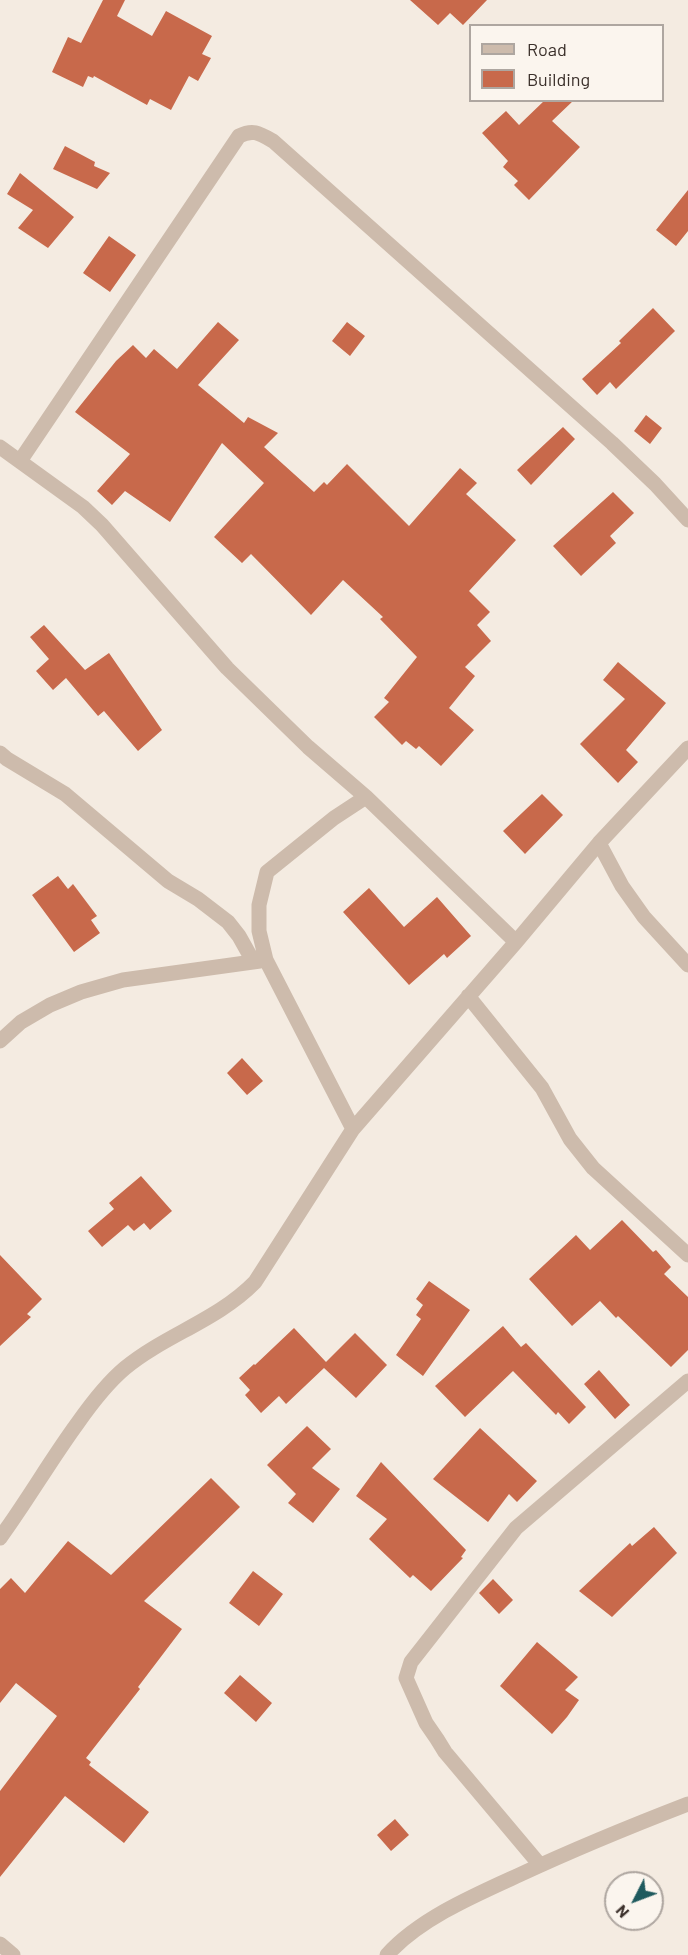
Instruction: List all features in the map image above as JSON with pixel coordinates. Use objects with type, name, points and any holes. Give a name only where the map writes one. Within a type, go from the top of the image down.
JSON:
[{"type":"street","points":[[20,461],[239,136],[249,132],[261,134],[281,148],[612,443],[655,484],[688,520]]},
{"type":"street","points":[[0,447],[83,507],[102,525],[227,668],[308,747],[366,797],[516,942]]},
{"type":"street","points":[[0,1538],[97,1396],[117,1376],[147,1352],[242,1296],[255,1282],[353,1129],[599,843],[688,748]]},
{"type":"street","points":[[0,753],[65,794],[168,881],[198,899],[228,922],[259,961],[353,1129]]},
{"type":"street","points":[[259,961],[259,905],[267,872],[334,818],[366,797]]},
{"type":"street","points":[[599,843],[622,886],[644,917],[688,965]]},
{"type":"street","points":[[0,1041],[21,1022],[50,1005],[81,992],[123,980],[259,961]]},
{"type":"street","points":[[468,996],[542,1088],[570,1139],[593,1168],[688,1255]]},
{"type":"street","points":[[540,1865],[445,1752],[426,1722],[406,1678],[407,1670],[516,1528],[688,1381]]},
{"type":"street","points":[[387,1955],[395,1946],[428,1922],[459,1904],[603,1836],[688,1804]]},
{"type":"street","points":[[0,1944],[13,1955]]},
{"type":"building","points":[[103,0],[125,0],[117,16],[152,36],[166,11],[212,36],[202,54],[211,58],[198,81],[189,76],[171,110],[150,99],[147,105],[94,76],[93,78],[88,76],[83,87],[52,72],[68,37],[81,43]]},
{"type":"building","points":[[410,0],[487,0],[463,25],[450,13],[438,25]]},
{"type":"building","points":[[543,102],[572,102],[552,121],[580,147],[529,200],[514,185],[518,181],[503,167],[508,161],[482,133],[506,111],[519,125]]},
{"type":"building","points":[[65,146],[95,162],[94,166],[110,173],[97,189],[53,169]]},
{"type":"building","points":[[20,173],[74,217],[48,248],[18,228],[33,210],[7,194]]},
{"type":"building","points":[[688,190],[688,231],[676,246],[656,230]]},
{"type":"building","points":[[109,236],[136,255],[110,292],[83,273]]},
{"type":"building","points":[[653,308],[675,331],[616,389],[610,382],[597,395],[582,379],[621,343],[619,341]]},
{"type":"building","points":[[218,322],[239,340],[198,385],[244,423],[248,417],[278,433],[264,447],[314,492],[324,482],[327,485],[347,464],[409,526],[460,468],[477,483],[466,494],[516,540],[469,591],[490,612],[477,625],[491,641],[465,667],[475,676],[449,708],[474,730],[441,766],[419,746],[416,749],[406,741],[402,745],[374,717],[389,702],[384,698],[417,657],[380,619],[383,617],[343,580],[311,615],[251,554],[242,563],[214,537],[264,483],[222,443],[170,522],[125,491],[112,505],[97,491],[130,454],[75,412],[116,361],[133,345],[146,358],[154,349],[177,369]]},
{"type":"building","points":[[347,322],[365,336],[350,356],[332,341]]},
{"type":"building","points":[[646,415],[662,428],[650,444],[634,431]]},
{"type":"building","points":[[563,427],[575,439],[531,485],[517,470]]},
{"type":"building","points":[[613,492],[634,513],[610,536],[616,543],[581,576],[553,546]]},
{"type":"building","points":[[44,625],[85,670],[109,653],[162,730],[138,751],[104,711],[98,716],[66,678],[53,690],[36,671],[49,659],[30,637]]},
{"type":"building","points":[[618,662],[666,703],[626,750],[638,762],[618,783],[580,744],[625,699],[603,680]]},
{"type":"building","points":[[542,794],[563,815],[525,854],[503,831]]},
{"type":"building","points":[[58,876],[68,889],[73,884],[97,916],[91,920],[100,933],[74,952],[32,895]]},
{"type":"building","points":[[369,888],[404,927],[437,897],[471,936],[447,958],[444,954],[409,985],[343,912]]},
{"type":"building","points":[[242,1058],[263,1081],[247,1095],[227,1073]]},
{"type":"building","points":[[141,1176],[172,1211],[150,1230],[144,1223],[134,1231],[128,1225],[102,1247],[88,1231],[114,1209],[109,1203]]},
{"type":"building","points":[[622,1220],[653,1252],[656,1250],[671,1267],[664,1274],[688,1297],[688,1350],[671,1367],[600,1301],[572,1326],[529,1279],[576,1235],[590,1250]]},
{"type":"building","points":[[0,1255],[42,1299],[27,1314],[31,1317],[0,1346]]},
{"type":"building","points":[[429,1281],[470,1310],[423,1376],[396,1355],[421,1319],[416,1315],[423,1305],[416,1299]]},
{"type":"building","points":[[503,1326],[521,1347],[526,1343],[586,1407],[569,1424],[558,1412],[556,1415],[513,1371],[465,1417],[435,1386]]},
{"type":"building","points":[[294,1328],[326,1362],[355,1333],[387,1365],[356,1398],[324,1368],[286,1404],[279,1396],[261,1413],[245,1395],[250,1390],[239,1378]]},
{"type":"building","points":[[599,1370],[630,1405],[615,1419],[584,1384]]},
{"type":"building","points":[[307,1426],[331,1449],[312,1468],[340,1489],[313,1523],[288,1503],[296,1494],[267,1465]]},
{"type":"building","points":[[480,1428],[537,1481],[517,1502],[509,1494],[488,1522],[433,1479]]},
{"type":"building","points":[[381,1462],[466,1550],[461,1557],[463,1558],[431,1591],[413,1575],[410,1578],[369,1539],[387,1519],[356,1496]]},
{"type":"building","points":[[211,1478],[240,1507],[144,1601],[182,1629],[138,1687],[140,1689],[86,1758],[91,1762],[89,1765],[149,1812],[124,1843],[65,1796],[0,1877],[0,1791],[57,1716],[16,1683],[0,1703],[0,1589],[11,1578],[25,1593],[68,1541],[111,1575]]},
{"type":"building","points":[[654,1527],[677,1553],[612,1617],[579,1591],[630,1543],[632,1546]]},
{"type":"building","points":[[253,1571],[283,1594],[259,1626],[229,1603]]},
{"type":"building","points":[[493,1579],[513,1600],[499,1614],[479,1593]]},
{"type":"building","points":[[537,1642],[578,1677],[565,1690],[579,1700],[552,1734],[500,1686]]},
{"type":"building","points":[[240,1675],[272,1703],[256,1722],[224,1693]]},
{"type":"building","points":[[395,1819],[409,1835],[391,1851],[377,1835]]}]
